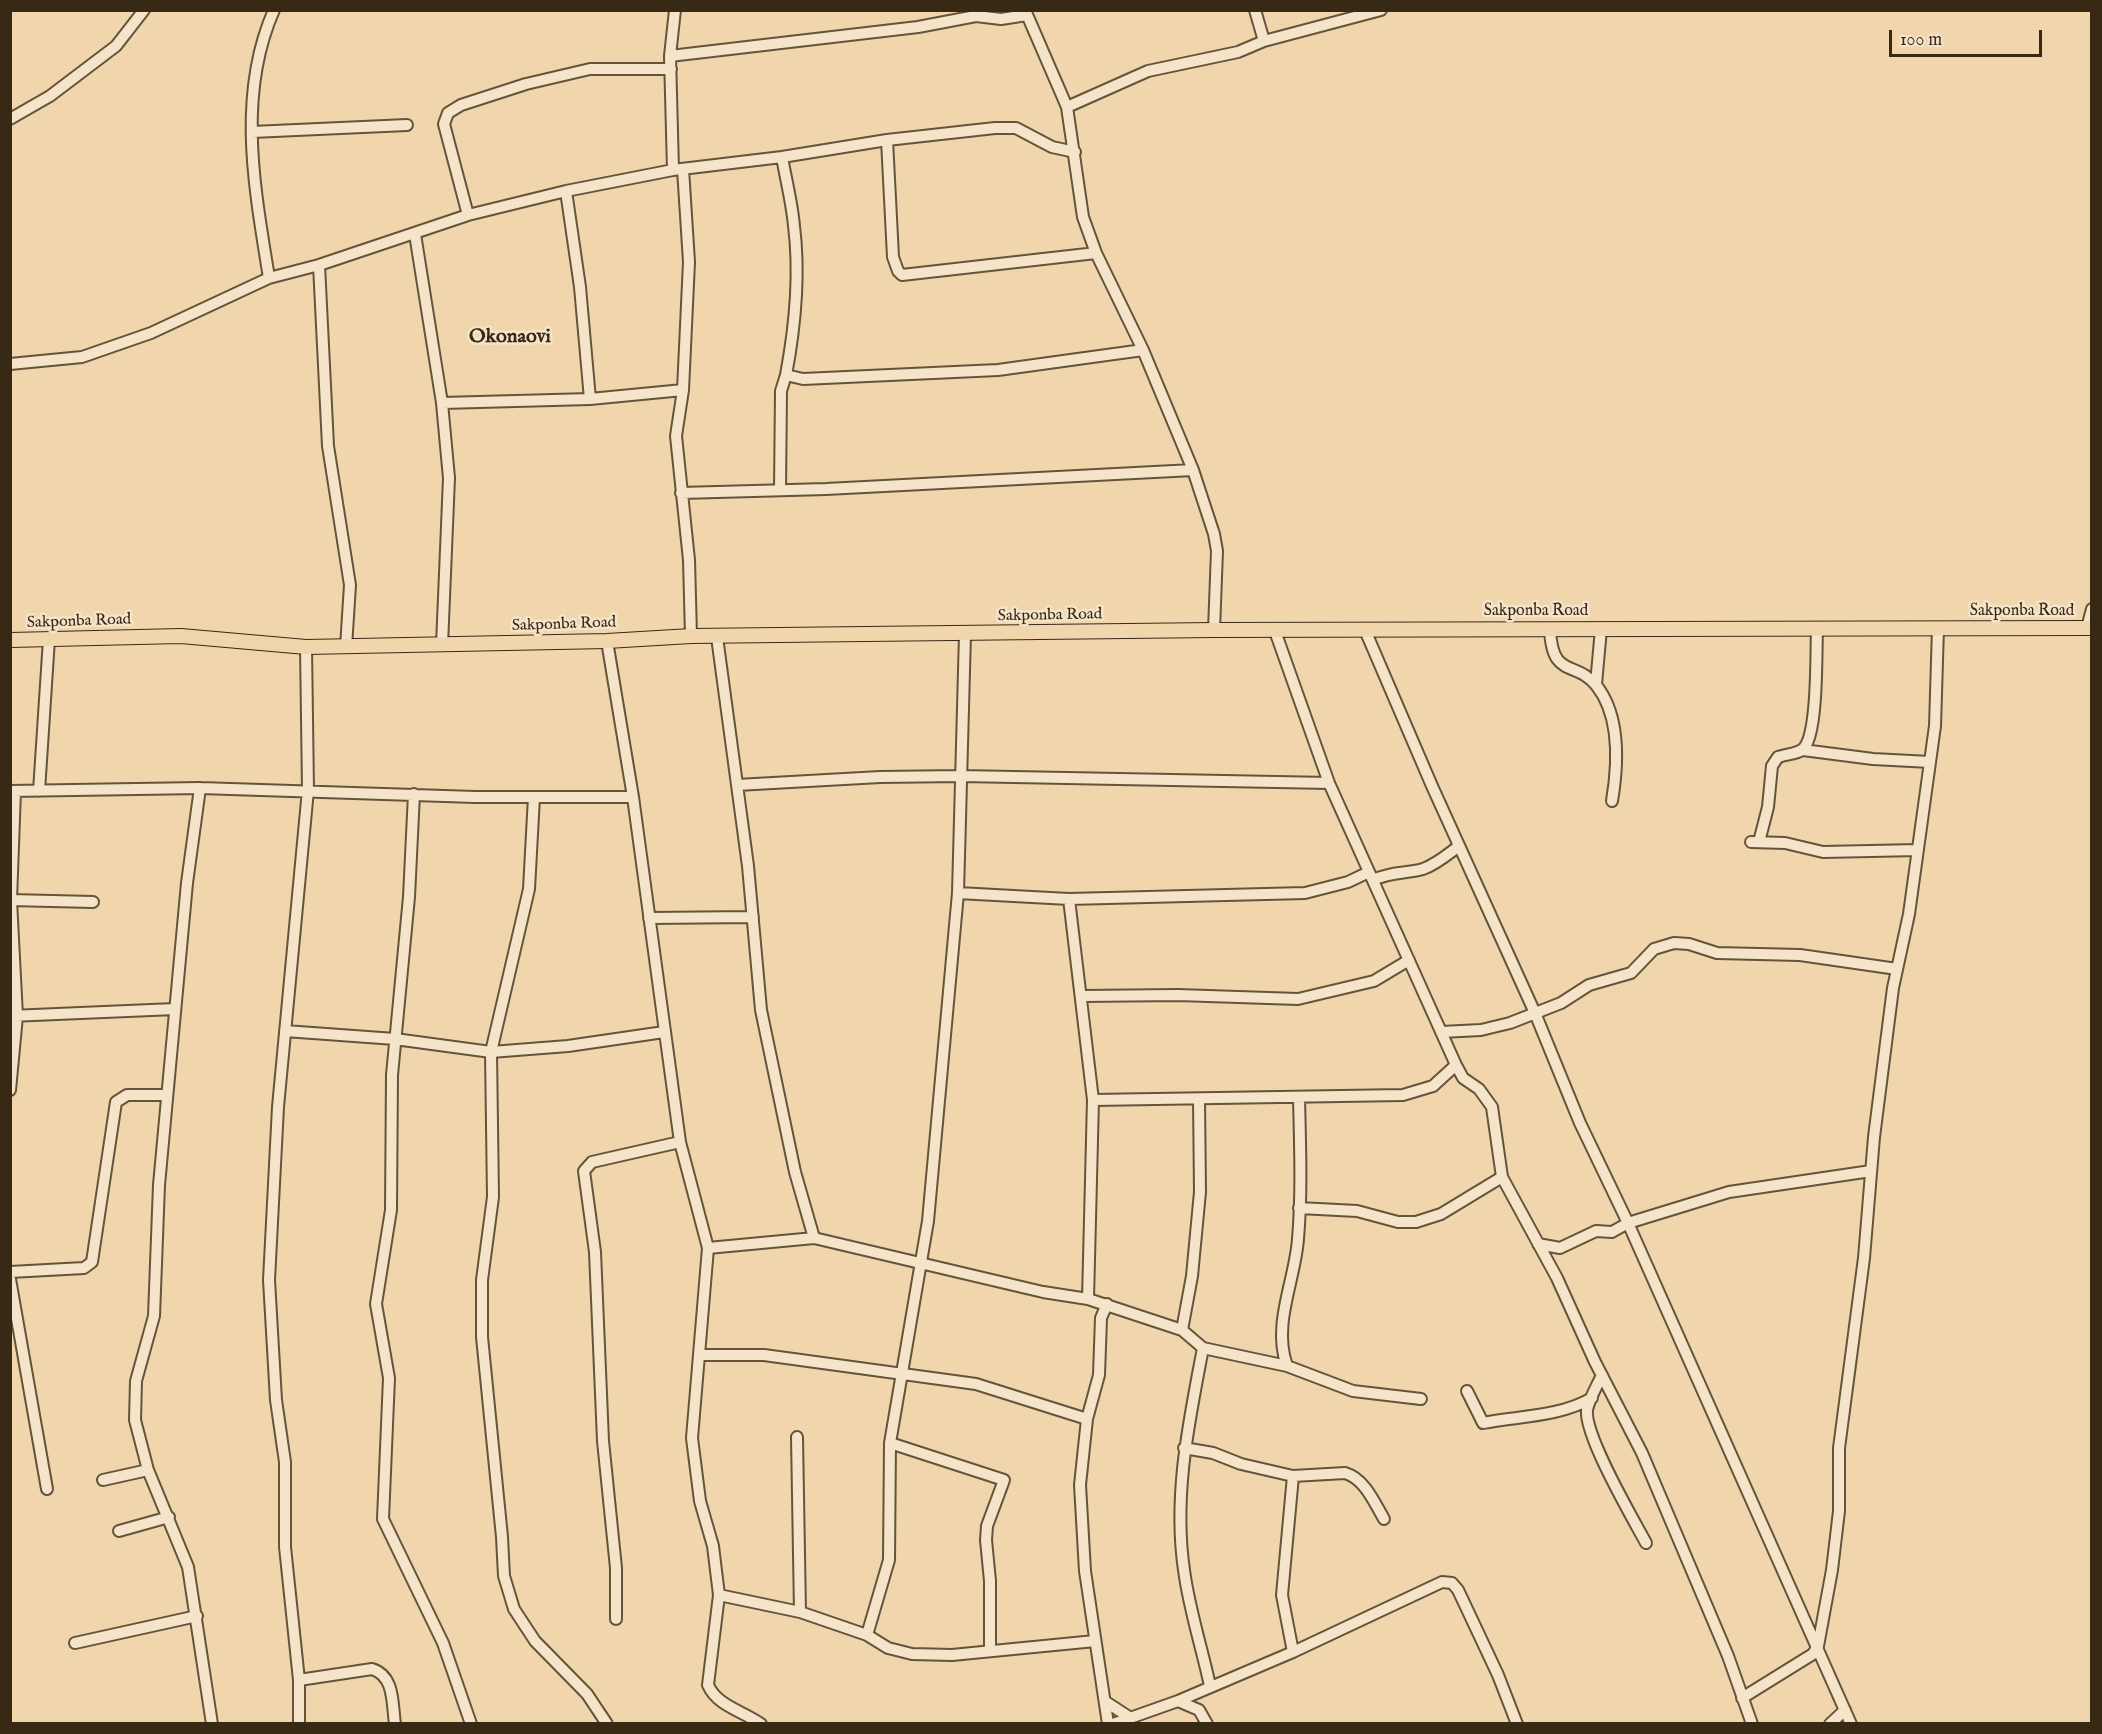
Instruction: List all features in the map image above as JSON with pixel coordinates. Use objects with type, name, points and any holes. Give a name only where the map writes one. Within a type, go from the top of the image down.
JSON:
[{"type":"main road","name":"Sakponba Road","points":[[10,640],[181,636],[306,648],[607,642],[691,636],[1214,630],[2089,628]]},
{"type":"street","points":[[10,119],[50,96],[116,46],[144,10]]},
{"type":"street","points":[[268,278],[255,184],[252,132],[255,74],[266,28],[274,10]]},
{"type":"street","points":[[675,10],[670,56],[678,169],[689,262],[682,390],[676,436],[689,560],[691,636]]},
{"type":"street","points":[[1255,10],[1264,41]]},
{"type":"street","points":[[1067,107],[1148,71],[1238,52],[1264,41],[1381,10]]},
{"type":"street","points":[[670,56],[918,27],[976,16],[1001,19],[1026,13],[1067,107],[1083,217],[1095,253],[1143,350],[1193,470],[1216,551],[1214,630]]},
{"type":"street","points":[[468,215],[444,124],[448,113],[460,105],[526,84],[590,69],[671,69]]},
{"type":"street","points":[[252,132],[407,125]]},
{"type":"street","points":[[10,364],[82,357],[151,333],[268,278],[319,265],[468,215],[566,191],[678,169],[782,157],[887,140],[1016,128],[1052,147],[1075,152]]},
{"type":"street","points":[[887,140],[893,257],[902,275],[1095,253]]},
{"type":"street","points":[[780,490],[782,391],[794,318],[796,261],[794,226],[782,157]]},
{"type":"street","points":[[566,191],[580,286],[590,399]]},
{"type":"street","points":[[415,234],[442,403],[449,478],[442,645]]},
{"type":"street","points":[[319,265],[328,446],[350,585],[346,647]]},
{"type":"street","points":[[786,375],[803,379],[998,370],[1143,350]]},
{"type":"street","points":[[442,403],[590,399],[682,390]]},
{"type":"street","points":[[681,493],[1193,470]]},
{"type":"street","points":[[2089,628],[2091,609]]},
{"type":"street","points":[[1803,750],[1815,708],[1817,628]]},
{"type":"street","points":[[1742,1698],[1806,1661],[1818,1646],[1834,1558],[1839,1511],[1839,1448],[1864,1258],[1871,1172],[1898,969],[1909,914],[1935,726],[1938,628]]},
{"type":"street","points":[[1550,629],[1551,644],[1556,657],[1571,670],[1596,684]]},
{"type":"street","points":[[1601,629],[1596,684],[1613,729],[1617,761],[1612,801]]},
{"type":"street","points":[[1365,630],[1535,1013],[1560,1080],[1628,1223],[1851,1724]]},
{"type":"street","points":[[1275,631],[1329,783],[1456,1065],[1463,1078],[1479,1089],[1492,1107],[1502,1177],[1557,1278],[1641,1453],[1728,1656],[1752,1724]]},
{"type":"street","points":[[867,1635],[890,1560],[890,1443],[900,1373],[928,1221],[958,893],[965,634]]},
{"type":"street","points":[[717,637],[753,917],[761,1010],[795,1172],[814,1238]]},
{"type":"street","points":[[39,791],[49,639]]},
{"type":"street","points":[[607,642],[633,797],[680,1142],[708,1248],[692,1438],[700,1501],[713,1546],[719,1595],[708,1685],[719,1701],[747,1713],[761,1724]]},
{"type":"street","points":[[300,1724],[299,1680],[285,1547],[285,1462],[276,1400],[269,1280],[278,1107],[309,790],[306,648]]},
{"type":"street","points":[[1918,850],[1824,852],[1785,843],[1755,842],[1768,807],[1772,766],[1778,757],[1803,750],[1873,759],[1930,762]]},
{"type":"street","points":[[737,785],[880,777],[961,776],[1329,783]]},
{"type":"street","points":[[10,1090],[14,1016],[11,900],[13,791],[200,788],[534,797],[633,797]]},
{"type":"street","points":[[200,788],[175,1009],[159,1185],[154,1316],[136,1381],[135,1420],[148,1470],[188,1567],[212,1724]]},
{"type":"street","points":[[414,794],[410,897],[392,1075],[391,1210],[376,1304],[388,1378],[387,1458],[382,1519],[443,1643],[471,1724]]},
{"type":"street","points":[[534,797],[529,890],[491,1052],[490,1133],[493,1197],[482,1280],[482,1337],[504,1576],[514,1609],[535,1641],[586,1694],[607,1724]]},
{"type":"street","points":[[958,893],[1069,899],[1305,893],[1371,876],[1420,870],[1432,865],[1459,846]]},
{"type":"street","points":[[1069,899],[1093,1100],[1088,1299]]},
{"type":"street","points":[[11,900],[93,902]]},
{"type":"street","points":[[649,918],[753,917]]},
{"type":"street","points":[[1441,1032],[1481,1030],[1535,1013],[1560,1003],[1588,985],[1631,973],[1654,949],[1674,943],[1717,953],[1800,955],[1898,969]]},
{"type":"street","points":[[1082,996],[1178,995],[1298,999],[1374,981],[1409,960]]},
{"type":"street","points":[[14,1016],[175,1009]]},
{"type":"street","points":[[285,1031],[395,1039],[491,1052],[568,1046],[664,1032]]},
{"type":"street","points":[[1093,1100],[1403,1095],[1433,1086],[1456,1065]]},
{"type":"street","points":[[10,1272],[84,1268],[92,1262],[116,1102],[127,1095],[167,1095]]},
{"type":"street","points":[[1287,1366],[1282,1343],[1284,1313],[1298,1241],[1299,1096]]},
{"type":"street","points":[[1182,1330],[1192,1276],[1200,1192],[1199,1100]]},
{"type":"street","points":[[616,1619],[616,1568],[603,1441],[595,1252],[584,1171],[592,1162],[680,1142]]},
{"type":"street","points":[[1538,1244],[1560,1248],[1596,1231],[1611,1232],[1628,1223],[1729,1192],[1871,1172]]},
{"type":"street","points":[[1299,1208],[1357,1211],[1398,1222],[1416,1222],[1441,1214],[1502,1177]]},
{"type":"street","points":[[708,1248],[814,1238],[1043,1292],[1107,1304],[1182,1330],[1203,1348],[1287,1366],[1353,1391],[1421,1400]]},
{"type":"street","points":[[10,1279],[47,1489]]},
{"type":"street","points":[[1107,1304],[1101,1318],[1099,1375],[1087,1419],[1080,1485],[1085,1571],[1108,1724]]},
{"type":"street","points":[[1203,1348],[1184,1448],[1180,1516],[1184,1571],[1210,1686]]},
{"type":"street","points":[[700,1355],[764,1355],[976,1384],[1087,1419]]},
{"type":"street","points":[[1602,1375],[1587,1412],[1591,1431],[1617,1492],[1646,1543]]},
{"type":"street","points":[[1467,1391],[1483,1423],[1541,1415],[1580,1406],[1592,1398]]},
{"type":"street","points":[[797,1437],[800,1612]]},
{"type":"street","points":[[890,1443],[1004,1480],[987,1526],[990,1649]]},
{"type":"street","points":[[1184,1448],[1213,1453],[1241,1464],[1293,1476],[1345,1473],[1360,1481],[1384,1519]]},
{"type":"street","points":[[103,1480],[148,1470]]},
{"type":"street","points":[[1293,1476],[1282,1595],[1293,1652]]},
{"type":"street","points":[[119,1531],[169,1517]]},
{"type":"street","points":[[1113,1724],[1178,1701],[1293,1652],[1434,1584],[1452,1583],[1472,1616],[1517,1724]]},
{"type":"street","points":[[719,1595],[800,1612],[867,1635],[888,1648],[912,1654],[951,1655],[990,1649],[1095,1641]]},
{"type":"street","points":[[75,1643],[197,1616]]},
{"type":"street","points":[[299,1680],[372,1669],[379,1671],[386,1678],[391,1690],[395,1724]]},
{"type":"street","points":[[1178,1701],[1199,1710],[1208,1724]]},
{"type":"street","points":[[1106,1702],[1129,1717]]},
{"type":"street","points":[[1830,1724],[1845,1710]]},
{"type":"district","name":"Okonaovi","points":[[510,338]]}]
